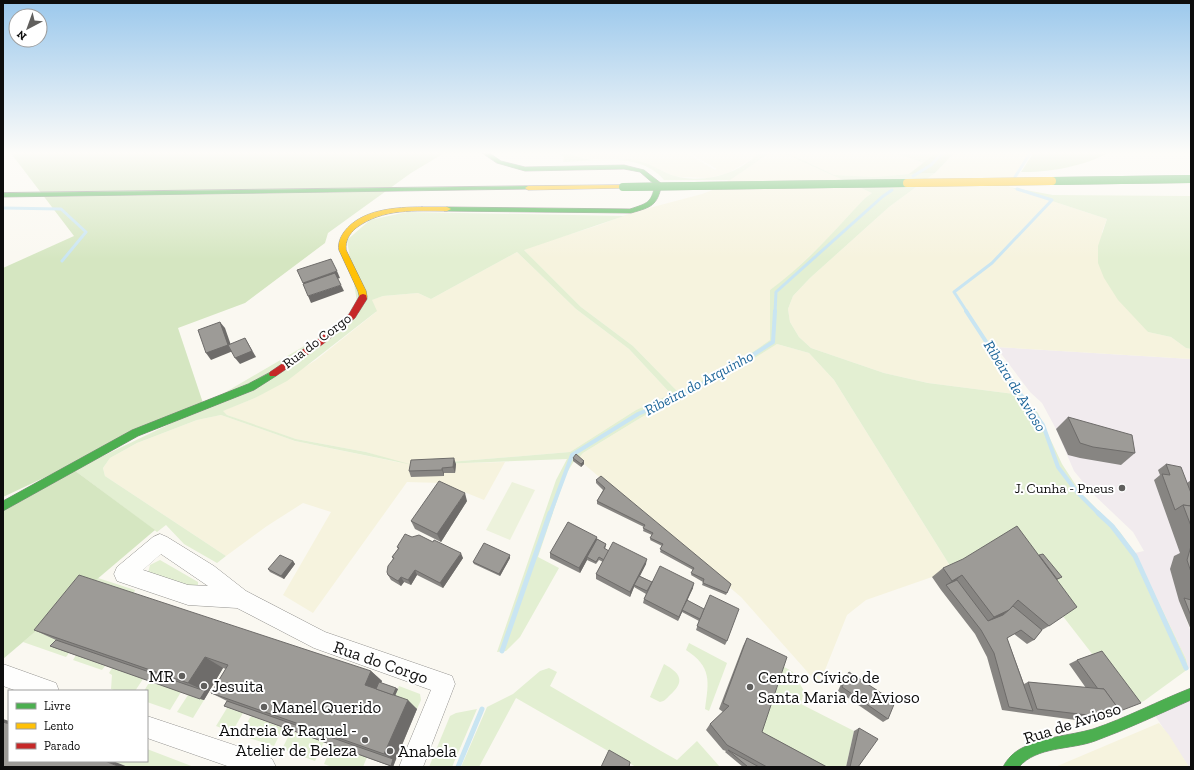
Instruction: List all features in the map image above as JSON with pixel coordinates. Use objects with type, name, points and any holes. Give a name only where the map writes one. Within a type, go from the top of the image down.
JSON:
[{"type":"main road","points":[[3,195],[551,188]]},
{"type":"main road","name":"Rua do Corgo","points":[[3,506],[135,433],[251,386],[282,369],[320,342],[352,316],[363,299],[362,291],[342,247],[343,240],[353,228],[374,215],[385,211],[402,209],[631,211],[649,205],[655,201],[658,195],[658,188]]},
{"type":"main road","name":"Rua de Avioso","points":[[1010,767],[1016,758],[1035,749],[1093,736],[1191,694]]},
{"type":"street","name":"Rua do Corgo","points":[[239,598],[188,595],[124,574],[160,543],[207,573],[239,598],[321,641],[444,684],[411,767]]},
{"type":"street","points":[[3,675],[45,690]]},
{"type":"street","points":[[148,726],[225,760],[264,767]]},
{"type":"shaded area","points":[[861,188],[872,193],[865,198],[828,238],[789,276],[770,290],[770,340],[734,365],[678,392],[633,346],[581,307],[523,249],[596,226],[634,212],[702,194],[715,189]]},
{"type":"shaded area","points":[[915,188],[1012,188],[1107,219],[1102,232],[1148,332],[1171,337],[1186,348],[1191,349],[1191,359],[996,347],[990,345],[1021,395],[928,383],[884,373],[811,348],[799,337],[790,322],[788,309],[793,296],[810,278],[889,207]]},
{"type":"shaded area","points":[[517,252],[576,309],[629,349],[671,394],[636,410],[570,452],[425,464],[505,462],[484,500],[442,483],[407,482],[313,613],[283,595],[331,512],[303,503],[267,526],[226,556],[105,476],[103,468],[110,458],[137,443],[197,420],[221,415],[295,441],[402,463],[366,452],[296,439],[227,415],[222,411],[255,398],[316,360],[376,312],[371,300],[383,296],[418,293],[431,299]]},
{"type":"shaded area","points":[[777,344],[809,353],[834,380],[952,569],[866,600],[847,615],[819,685],[741,597],[578,459],[583,453],[642,417],[737,369]]},
{"type":"shaded area","points":[[996,347],[1191,359],[1191,604],[1179,601],[1191,632],[1191,667],[1188,669],[1186,659],[1135,553],[1144,551],[1133,532],[1092,493],[1074,471],[1056,429],[1042,403],[1030,392]]},
{"type":"shaded area","points":[[1191,696],[1191,767],[1189,767],[1154,714]]},
{"type":"shaded area","points":[[1159,723],[1169,735],[1189,767],[1055,767]]},
{"type":"green space","points":[[37,188],[390,188],[328,233],[325,243],[245,303],[178,328],[203,403],[3,497],[3,268],[74,236]]},
{"type":"green space","points":[[861,188],[915,188],[889,207],[810,278],[793,296],[788,309],[790,322],[799,337],[811,348],[884,373],[928,383],[1021,395],[1038,413],[1062,464],[1081,493],[1120,532],[1135,553],[1186,659],[1188,669],[1144,701],[1137,704],[1093,655],[1062,615],[952,569],[834,380],[809,353],[777,344],[737,369],[642,417],[583,453],[578,459],[576,458],[566,474],[538,557],[559,568],[520,637],[506,651],[497,652],[556,480],[567,459],[413,465],[295,441],[221,415],[197,420],[137,443],[110,458],[103,468],[105,476],[226,556],[217,563],[184,544],[166,525],[157,532],[74,470],[178,420],[359,314],[347,240],[370,220],[407,212],[624,216],[524,250],[581,307],[633,346],[678,392],[734,365],[770,340],[770,290],[808,258],[865,198],[872,193]],"holes":[[[517,252],[576,309],[629,349],[671,394],[636,410],[570,452],[413,465],[366,452],[296,439],[227,415],[223,411],[255,398],[287,381],[377,311],[372,300],[383,296],[418,293],[431,299]]]},
{"type":"green space","points":[[1012,188],[1053,195],[1191,196],[1191,349],[1186,348],[1171,337],[1148,332],[1118,300],[1104,278],[1098,263],[1098,246],[1107,219]]},
{"type":"green space","points":[[74,470],[155,530],[3,659],[3,511]]},
{"type":"green space","points":[[512,482],[535,490],[510,540],[486,530]]},
{"type":"green space","points":[[160,560],[198,582],[198,587],[195,589],[148,573],[150,565]]},
{"type":"green space","points":[[98,578],[135,590],[132,599],[66,657],[23,642]]},
{"type":"green space","points":[[689,643],[727,663],[709,711],[705,709],[708,683],[707,675],[700,662],[686,650]]},
{"type":"green space","points":[[76,655],[105,666],[102,670],[73,660]]},
{"type":"green space","points":[[664,664],[677,674],[679,681],[675,690],[666,699],[660,702],[650,697]]},
{"type":"green space","points":[[781,665],[793,672],[804,691],[801,704],[854,731],[846,767],[811,767],[756,737]]},
{"type":"green space","points":[[112,668],[143,679],[136,690],[114,690],[111,689],[112,675],[109,673]]},
{"type":"green space","points":[[549,668],[557,672],[550,686],[661,751],[677,760],[697,741],[720,767],[636,767],[516,698],[479,767],[461,767],[487,707],[513,694],[540,671]]},
{"type":"green space","points":[[150,681],[181,692],[170,710],[148,702],[148,690],[145,690]]},
{"type":"green space","points":[[399,686],[420,694],[421,700],[417,709],[393,701]]},
{"type":"green space","points":[[188,695],[204,700],[193,718],[177,712]]},
{"type":"green space","points":[[227,708],[243,713],[232,732],[216,726]]},
{"type":"green space","points":[[477,709],[452,767],[429,767],[450,716],[456,713]]},
{"type":"green space","points":[[251,716],[283,728],[274,746],[240,735]]},
{"type":"green space","points":[[291,731],[324,742],[315,761],[282,749]]},
{"type":"green space","points":[[332,745],[367,757],[363,767],[332,767],[324,764]]},
{"type":"green space","points":[[148,749],[194,767],[128,767],[116,762],[148,762]]},
{"type":"building","points":[[331,259],[337,271],[303,283],[297,270]]},
{"type":"building","points":[[335,273],[341,285],[308,296],[303,284]]},
{"type":"building","points":[[220,322],[228,345],[206,353],[198,330]]},
{"type":"building","points":[[245,338],[252,351],[235,358],[228,345]]},
{"type":"building","points":[[1068,417],[1132,435],[1135,453],[1093,447],[1080,443]]},
{"type":"building","points":[[576,454],[584,461],[581,464],[573,458]]},
{"type":"building","points":[[454,458],[453,467],[442,468],[442,470],[409,471],[411,460]]},
{"type":"building","points":[[1166,464],[1181,467],[1191,493],[1191,506],[1183,505],[1175,510],[1162,474],[1170,475]]},
{"type":"building","points":[[601,476],[731,584],[727,593],[703,583],[704,579],[691,573],[694,568],[660,549],[663,544],[650,538],[653,533],[643,528],[645,525],[597,501],[605,488],[596,480]]},
{"type":"building","points":[[439,481],[465,493],[437,534],[411,521]]},
{"type":"building","points":[[1183,505],[1191,506],[1191,526]]},
{"type":"building","points":[[568,522],[597,537],[579,568],[550,553]]},
{"type":"building","points":[[1017,526],[1077,607],[1049,626],[1018,600],[1009,610],[994,617],[962,575],[952,581],[943,568],[963,559]]},
{"type":"building","points":[[405,534],[412,537],[419,535],[433,542],[434,540],[461,553],[440,583],[415,570],[408,580],[401,577],[398,581],[388,575],[388,566],[394,558],[392,557],[399,548],[397,547]]},
{"type":"building","points":[[597,539],[606,544],[604,548],[609,551],[604,560],[599,557],[596,562],[587,557]]},
{"type":"building","points":[[613,542],[647,559],[630,592],[596,574]]},
{"type":"building","points":[[484,543],[510,555],[499,574],[473,562]]},
{"type":"building","points":[[1191,546],[1191,572],[1187,560]]},
{"type":"building","points":[[1043,554],[1062,577],[1057,579],[1039,555]]},
{"type":"building","points":[[280,555],[293,561],[281,576],[268,569]]},
{"type":"building","points":[[660,566],[694,583],[679,617],[644,599]]},
{"type":"building","points":[[79,575],[371,671],[365,685],[408,700],[384,754],[211,693],[228,665],[205,657],[188,683],[34,630]]},
{"type":"building","points":[[639,576],[652,582],[647,591],[634,585]]},
{"type":"building","points":[[957,580],[988,621],[1003,615],[1013,606],[1042,630],[1034,640],[1021,630],[1007,638],[1033,711],[1009,707],[994,653],[981,630],[946,585]]},
{"type":"building","points":[[710,595],[739,609],[727,641],[697,626]]},
{"type":"building","points":[[1184,598],[1191,600],[1191,616]]},
{"type":"building","points":[[687,600],[704,609],[700,619],[682,610]]},
{"type":"building","name":"Centro Cívico de Santa Maria de Avioso","points":[[747,638],[787,657],[762,732],[827,767],[767,767],[727,745],[710,724],[729,706],[723,703]]},
{"type":"building","points":[[56,640],[205,691],[200,699],[50,646]]},
{"type":"building","points":[[1102,651],[1141,703],[1120,711],[1104,689],[1098,689],[1077,660]]},
{"type":"building","points":[[849,672],[895,702],[888,719],[842,687]]},
{"type":"building","points":[[379,682],[396,688],[393,695],[376,689]]},
{"type":"building","points":[[1028,682],[1104,689],[1120,711],[1104,717],[1037,709]]},
{"type":"building","points":[[227,701],[393,759],[391,766],[224,706]]},
{"type":"building","points":[[3,722],[8,724],[8,762],[108,762],[120,767],[3,767]]},
{"type":"building","points":[[859,728],[878,739],[858,767],[850,767]]},
{"type":"building","points":[[609,750],[630,762],[629,767],[601,767]]},
{"type":"building","points":[[728,750],[759,767],[748,767]]},
{"type":"waterway","name":"Ribeira de Avioso","points":[[967,312],[954,292],[992,263],[1052,200],[1017,189]]},
{"type":"waterway","name":"Ribeira do Arquinho","points":[[775,312],[776,292],[882,197],[892,190]]},
{"type":"waterway","points":[[3,208],[61,209],[86,232],[62,261]]},
{"type":"waterway","name":"Ribeira do Arquinho","points":[[550,514],[572,455],[638,414],[678,397],[734,367],[773,342],[775,311]]},
{"type":"waterway","name":"Ribeira de Avioso","points":[[966,311],[1021,395],[1043,425],[1058,467],[1077,492],[1098,513]]},
{"type":"waterway","name":"Ribeira do Arquinho","points":[[502,651],[550,513]]},
{"type":"waterway","name":"Ribeira de Avioso","points":[[1098,513],[1112,526],[1135,556],[1186,668]]},
{"type":"waterway","name":"Ribeira do Arquinho","points":[[458,767],[482,709]]},
{"type":"traffic: fast","points":[[3,195],[528,188]]},
{"type":"traffic: fast","points":[[447,209],[631,211],[651,204],[656,196],[658,188]]},
{"type":"traffic: fast","points":[[3,506],[135,433],[251,387],[273,374]]},
{"type":"traffic: fast","points":[[1010,767],[1026,752],[1048,745],[1094,735],[1191,694]]},
{"type":"traffic: slow","points":[[528,188],[534,188]]},
{"type":"traffic: slow","points":[[363,297],[362,291],[350,268],[342,246],[348,232],[362,221],[373,215],[385,212],[410,209],[447,209]]},
{"type":"traffic: jam","points":[[273,374],[320,342],[352,316],[363,297]]},
{"type":"place","name":"J. Cunha - Pneus","points":[[1122,488]]},
{"type":"place","name":"MR","points":[[182,676]]},
{"type":"place","name":"Jesuita","points":[[204,686]]},
{"type":"place","name":"Centro Cívico de Santa Maria de Avioso","points":[[750,687]]},
{"type":"place","name":"Manel Querido","points":[[264,707]]},
{"type":"place","name":"Andreia & Raquel - Atelier de Beleza","points":[[365,740]]},
{"type":"place","name":"Anabela","points":[[390,751]]}]
